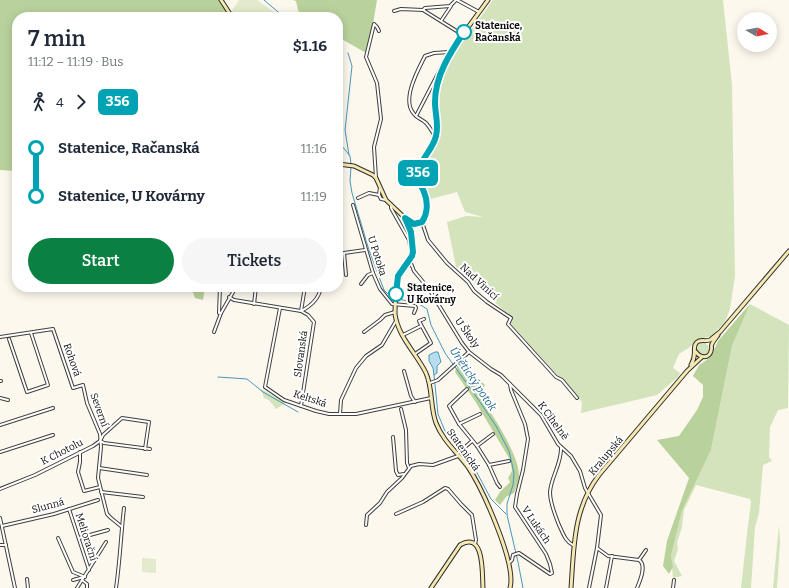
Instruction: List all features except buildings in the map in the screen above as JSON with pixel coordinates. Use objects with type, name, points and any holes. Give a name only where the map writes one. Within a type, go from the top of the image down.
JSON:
[{"type":"street","points":[[220,0],[228,12]]},
{"type":"street","points":[[441,21],[457,0],[478,12]]},
{"type":"street","points":[[414,224],[422,222],[425,217],[426,200],[417,176],[421,164],[436,137],[437,120],[435,102],[440,75],[450,52],[488,0]]},
{"type":"street","points":[[394,11],[401,9],[424,10],[452,5]]},
{"type":"street","points":[[424,10],[463,35]]},
{"type":"street","points":[[376,178],[374,147],[381,119],[378,83],[366,57],[374,24],[377,26],[379,32]]},
{"type":"street","points":[[436,137],[427,123],[414,114],[409,104],[410,93],[416,75],[425,56],[434,53],[450,52]]},
{"type":"street","points":[[416,116],[441,66],[445,61]]},
{"type":"street","points":[[343,165],[354,166],[364,170],[376,178]]},
{"type":"street","name":"Statenická","points":[[376,178],[386,200],[405,218],[414,224],[411,232]]},
{"type":"street","points":[[379,195],[380,186]]},
{"type":"street","points":[[358,198],[369,193],[379,195],[381,198],[386,200]]},
{"type":"street","name":"U Potoka","points":[[353,205],[373,273],[380,289],[392,304],[396,303]]},
{"type":"street","points":[[391,205],[391,208],[408,240],[412,256]]},
{"type":"street","name":"Statenická","points":[[405,218],[411,232],[413,247],[410,260],[397,278],[396,320],[403,335],[432,383],[431,398],[433,413],[437,424],[447,442],[468,468],[483,494],[492,514],[509,563],[512,579],[510,588]]},
{"type":"street","name":"Nad Vinicí","points":[[422,222],[428,240],[447,263],[468,282],[474,291],[487,302],[511,318],[508,324],[556,377],[562,380],[577,398]]},
{"type":"street","points":[[346,275],[344,253],[366,250]]},
{"type":"street","points":[[695,351],[702,357],[709,354],[713,342],[720,332],[788,252]]},
{"type":"street","name":"U Školy","points":[[410,260],[414,271],[429,289],[462,344],[469,352],[510,384]]},
{"type":"street","points":[[361,284],[368,275],[373,273]]},
{"type":"street","points":[[220,292],[220,313]]},
{"type":"street","points":[[214,332],[220,313],[232,292]]},
{"type":"street","points":[[254,304],[255,292]]},
{"type":"street","points":[[301,311],[304,292]]},
{"type":"street","points":[[229,297],[234,300],[254,304],[301,311],[308,308],[315,302],[320,292]]},
{"type":"street","points":[[396,303],[415,306],[416,308],[414,313]]},
{"type":"street","name":"Keltská","points":[[280,308],[265,387],[284,400],[322,412],[356,414],[431,398]]},
{"type":"street","name":"Slovanská","points":[[301,311],[308,315],[314,322],[301,406]]},
{"type":"street","points":[[364,332],[385,315],[395,312]]},
{"type":"street","points":[[415,354],[431,343],[419,321],[424,319]]},
{"type":"street","points":[[340,414],[342,400],[356,368],[366,356],[382,345],[396,320]]},
{"type":"street","points":[[403,335],[421,326]]},
{"type":"street","name":"Rohová","points":[[31,333],[54,329],[73,388],[82,385]]},
{"type":"street","points":[[687,371],[694,359],[695,347],[698,342],[709,340],[720,332]]},
{"type":"street","points":[[0,337],[31,333],[48,385],[27,392],[9,339]]},
{"type":"street","points":[[706,341],[712,347]]},
{"type":"street","points":[[432,383],[437,381],[469,352]]},
{"type":"street","name":"Kralupská","points":[[571,588],[574,545],[577,527],[588,492],[599,475],[687,371],[702,357]]},
{"type":"street","points":[[404,371],[411,396],[416,402]]},
{"type":"street","name":"K Cihelně","points":[[510,384],[541,415],[558,444],[571,456],[580,471],[588,492],[600,516],[597,548],[589,588]]},
{"type":"street","name":"V Lukách","points":[[509,563],[512,560],[513,555],[519,553],[543,570],[550,574],[552,573],[547,556],[515,507],[523,470],[528,435],[510,384]]},
{"type":"street","name":"Severní","points":[[82,385],[87,403],[98,428],[100,441],[98,478],[107,514],[122,527]]},
{"type":"street","points":[[467,389],[449,406],[459,424],[477,446],[489,465],[500,487]]},
{"type":"street","points":[[0,398],[8,400]]},
{"type":"street","points":[[0,425],[53,408]]},
{"type":"street","points":[[401,409],[406,430],[407,463],[409,468]]},
{"type":"street","points":[[459,424],[480,414]]},
{"type":"street","name":"K Chotolu","points":[[0,489],[35,475],[100,441],[103,435],[122,418],[149,422],[145,449]]},
{"type":"street","points":[[477,446],[493,434]]},
{"type":"street","points":[[0,452],[53,435]]},
{"type":"street","points":[[393,437],[396,471],[398,475],[405,474]]},
{"type":"street","points":[[100,441],[104,443],[150,449]]},
{"type":"street","points":[[366,525],[367,515],[380,503],[387,492],[409,468],[419,464],[433,465],[458,455],[461,450],[472,441]]},
{"type":"street","points":[[561,447],[558,467],[550,492],[556,517],[567,541],[574,545]]},
{"type":"street","points":[[80,452],[78,472],[84,492],[100,487]]},
{"type":"street","points":[[489,465],[508,461]]},
{"type":"street","points":[[99,468],[147,475]]},
{"type":"street","points":[[396,514],[422,502],[444,488],[448,488],[472,515],[476,540],[475,544]]},
{"type":"street","points":[[101,492],[143,497]]},
{"type":"street","name":"Slunná","points":[[2,526],[54,514],[98,500]]},
{"type":"street","points":[[116,588],[124,508]]},
{"type":"street","name":"Meliorační","points":[[69,509],[89,570]]},
{"type":"street","points":[[0,518],[15,588]]},
{"type":"street","points":[[79,538],[108,530]]},
{"type":"street","points":[[58,538],[73,572],[86,577]]},
{"type":"street","points":[[77,588],[86,577],[106,542]]},
{"type":"street","points":[[431,588],[460,545],[470,542],[479,548],[483,588]]},
{"type":"street","points":[[0,545],[6,545]]},
{"type":"street","points":[[597,548],[608,556],[639,560],[643,565],[637,588]]},
{"type":"street","points":[[639,560],[646,550]]},
{"type":"street","points":[[606,588],[612,556]]},
{"type":"street","points":[[73,580],[86,577]]},
{"type":"street","points":[[27,579],[28,588]]},
{"type":"street","points":[[82,580],[87,584],[87,588]]},
{"type":"street","points":[[673,588],[674,580]]},
{"type":"green space","points":[[0,0],[219,0],[228,12],[12,12],[12,171],[0,170]]},
{"type":"green space","points":[[239,0],[257,0],[274,12],[231,12]]},
{"type":"green space","points":[[293,0],[377,0],[368,54],[343,40],[343,12],[299,12],[296,1]]},
{"type":"green space","points":[[493,0],[723,0],[732,85],[735,276],[730,309],[725,322],[711,336],[695,341],[690,347],[679,354],[673,368],[680,373],[678,377],[657,395],[581,413],[582,402],[510,323],[510,316],[456,267],[447,222],[466,216],[483,217],[465,212],[457,192],[431,199],[422,177],[439,135],[439,91],[451,57]]},
{"type":"green space","points":[[193,292],[204,292],[203,300],[195,298]]},
{"type":"green space","points":[[750,304],[789,325],[788,408],[778,410],[770,427],[769,457],[772,461],[763,465],[759,513],[755,527],[751,588],[741,588],[751,502],[750,499],[696,485],[684,510],[682,527],[677,543],[678,549],[674,561],[682,576],[673,578],[671,556],[682,511],[711,450],[732,346]]},
{"type":"green space","points":[[750,304],[732,346],[711,450],[682,511],[671,556],[673,567],[669,574],[663,566],[667,541],[689,478],[657,440],[679,436],[697,410],[703,397],[703,385],[693,376],[699,365],[711,357],[718,341]]},
{"type":"green space","points":[[701,343],[705,343],[709,349],[705,355],[701,355],[697,351],[697,347]]},
{"type":"green space","points":[[461,361],[462,363],[464,362],[485,385],[479,393],[510,445],[518,467],[519,478],[514,493],[506,497],[500,505],[495,500],[500,492],[510,482],[508,478],[512,471],[512,463],[475,401],[455,372]]},
{"type":"green space","points":[[261,389],[286,403],[276,409],[269,400],[264,398]]},
{"type":"green space","points":[[779,525],[780,542],[777,588],[773,588]]},
{"type":"green space","points":[[142,558],[156,559],[156,573],[142,572]]},
{"type":"water","points":[[438,352],[441,362],[437,366],[437,373],[434,375],[433,368],[429,361],[429,355]]},
{"type":"waterway","name":"Únětický potok","points":[[264,0],[278,12]]},
{"type":"waterway","points":[[348,53],[352,66],[345,130],[349,155]]},
{"type":"waterway","name":"Únětický potok","points":[[343,147],[350,156],[351,164]]},
{"type":"waterway","name":"Únětický potok","points":[[351,167],[350,181],[352,193],[369,250],[384,290],[391,297],[419,304],[427,309],[431,325],[445,353],[496,426],[509,451],[514,473],[513,485],[507,504],[507,515],[523,588]]},
{"type":"waterway","points":[[434,375],[438,414],[445,431],[475,469],[491,499],[506,514]]},
{"type":"waterway","points":[[218,377],[247,379],[263,392],[298,412]]},
{"type":"bus line","name":"356","points":[[396,294],[398,276],[412,256],[413,252],[411,232],[405,218],[414,224],[422,222],[425,217],[426,200],[417,176],[421,164],[436,137],[437,120],[435,102],[440,75],[450,52],[464,32]]},
{"type":"place","name":"Statenice, Račanská","points":[[464,32]]},
{"type":"place","name":"Statenice, U Kovárny","points":[[396,294]]}]
